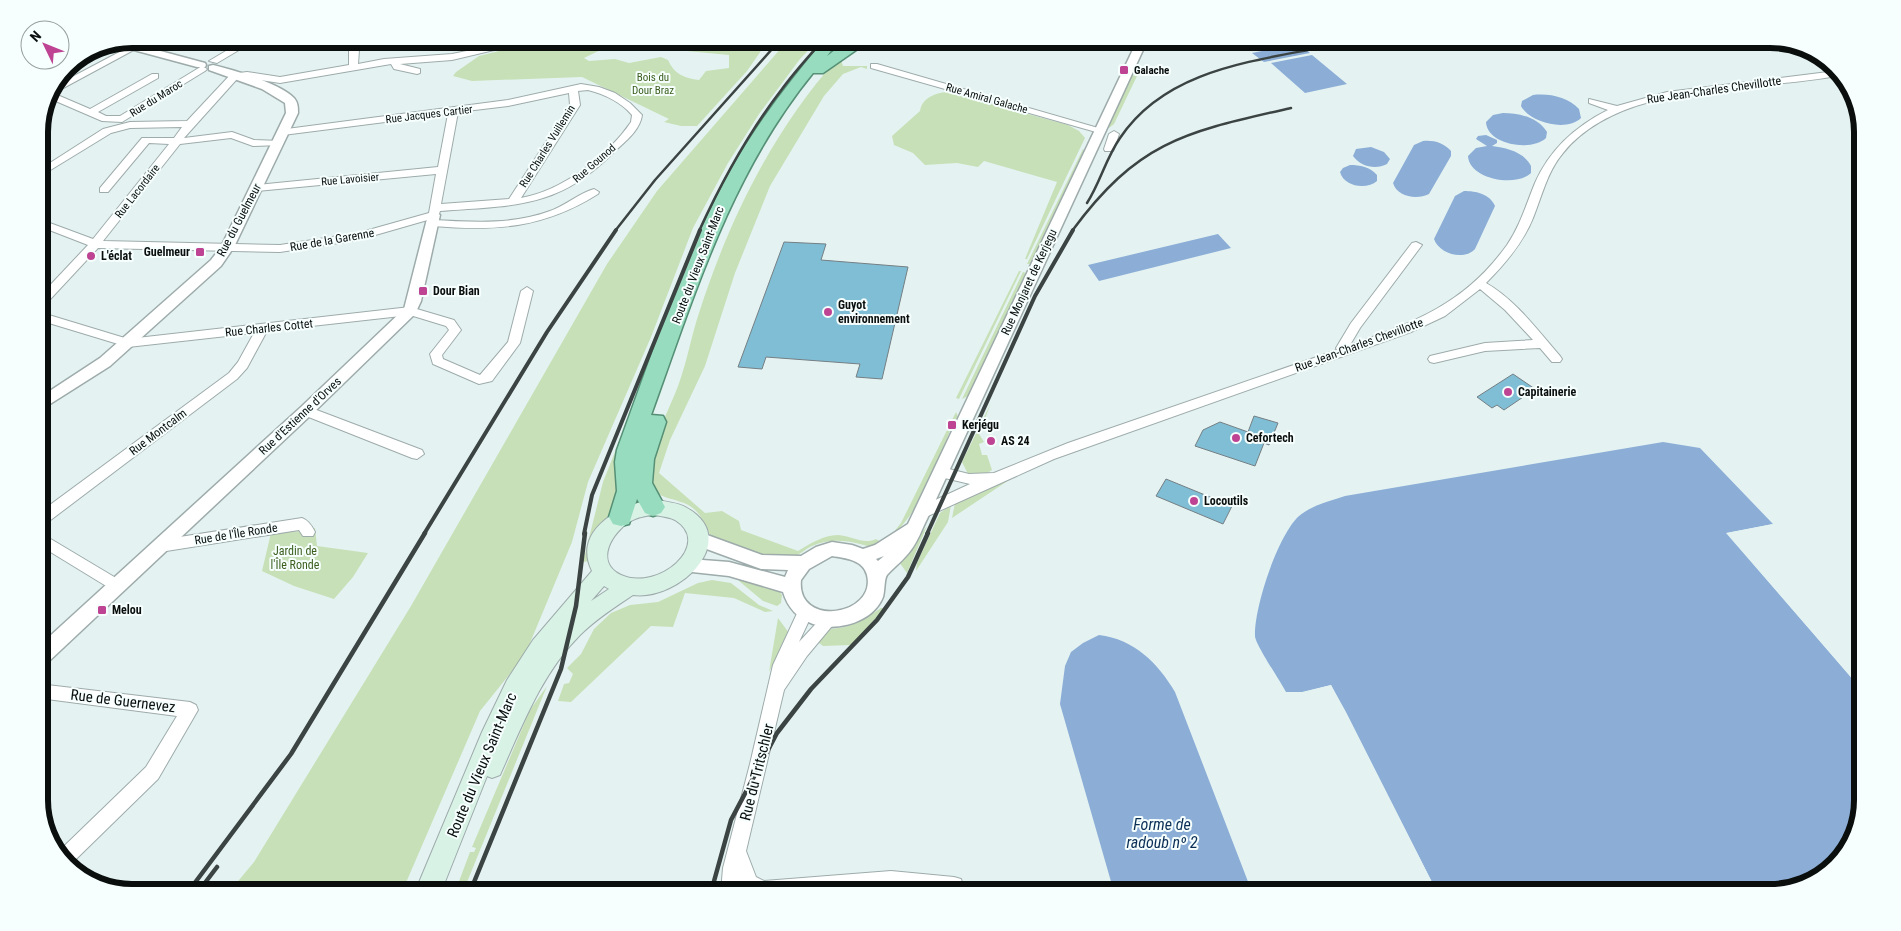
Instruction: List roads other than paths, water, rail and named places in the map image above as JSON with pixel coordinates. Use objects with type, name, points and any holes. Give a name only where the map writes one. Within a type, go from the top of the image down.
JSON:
[{"type":"highway","name":"Route du Vieux Saint-Marc","points":[[621,517],[628,491],[626,462],[628,450],[708,234],[725,198],[765,127],[805,71],[825,48]]},
{"type":"highway","name":"Route du Vieux Saint-Marc","points":[[653,507],[641,483],[643,459],[673,376],[703,276],[729,214],[752,167],[776,128],[816,72],[842,48]]},
{"type":"main road","points":[[653,507],[671,508],[686,515],[696,526],[699,539],[697,553],[689,566],[661,584],[644,588],[628,587],[613,582],[602,573],[597,562],[597,550],[601,538],[621,517],[636,510],[653,507]]},
{"type":"main road","name":"Route du Vieux Saint-Marc","points":[[431,884],[493,732],[515,687],[541,647],[602,573]]},
{"type":"main road","name":"Route du Vieux Saint-Marc","points":[[442,884],[517,713],[544,665],[572,629],[628,587]]},
{"type":"street","points":[[60,87],[132,48]]},
{"type":"street","name":"Rue du Guelmeur","points":[[48,400],[85,377],[128,342],[216,263],[227,247],[257,188],[292,113],[291,102],[268,88],[208,66],[138,48]]},
{"type":"street","name":"Rue du Maroc","points":[[55,97],[90,113],[114,120],[128,116],[238,48]]},
{"type":"street","points":[[234,76],[247,75],[280,80],[394,61],[452,57],[494,48]]},
{"type":"street","name":"Rue Monjaret de Kerjegu","points":[[877,573],[906,544],[919,519],[1139,48]]},
{"type":"street","points":[[353,67],[354,50]]},
{"type":"street","points":[[394,61],[396,67],[417,71]]},
{"type":"street","name":"Rue Amiral Galache","points":[[874,66],[1100,130]]},
{"type":"street","name":"Rue Jean-Charles Chevillotte","points":[[919,519],[1001,475],[1049,455],[1345,352],[1416,325],[1440,313],[1480,284],[1518,237],[1548,166],[1557,153],[1592,123],[1618,110],[1648,98],[1831,74]]},
{"type":"street","points":[[90,113],[155,76]]},
{"type":"street","name":"Rue Lacordaire","points":[[48,294],[95,244],[190,124],[234,76]]},
{"type":"street","name":"Rue Gounod","points":[[434,215],[550,194],[574,182],[630,131],[636,122],[637,115],[623,102],[589,87],[573,89]]},
{"type":"street","name":"Rue Jacques Cartier","points":[[177,140],[232,135],[253,143],[508,103],[573,89]]},
{"type":"street","name":"Rue Charles Vuillemin","points":[[513,201],[575,105],[573,89]]},
{"type":"street","points":[[1592,101],[1618,110]]},
{"type":"street","name":"Rue d'Estienne d'Orves","points":[[48,649],[306,411],[410,311],[434,215],[453,111]]},
{"type":"street","points":[[48,168],[107,131],[130,125],[190,124]]},
{"type":"street","points":[[1109,149],[1114,134]]},
{"type":"street","points":[[104,190],[146,140],[177,140]]},
{"type":"street","name":"Rue Lavoisier","points":[[257,188],[443,170]]},
{"type":"street","name":"Rue de la Garenne","points":[[95,244],[227,247],[248,250],[322,244],[379,231],[434,215],[484,226],[506,226],[530,222],[560,211],[594,192]]},
{"type":"street","points":[[48,226],[95,244]]},
{"type":"street","points":[[1345,352],[1342,348],[1355,326],[1416,245]]},
{"type":"street","points":[[1480,284],[1488,288],[1556,359]]},
{"type":"street","points":[[410,311],[450,322],[455,330],[436,354],[437,360],[479,380],[487,378],[514,343],[527,291]]},
{"type":"street","name":"Rue Charles Cottet","points":[[128,342],[262,329],[410,311]]},
{"type":"street","points":[[48,319],[128,342]]},
{"type":"street","name":"Rue Montcalm","points":[[48,514],[233,376],[243,366],[262,329]]},
{"type":"street","points":[[1434,360],[1485,347],[1542,344]]},
{"type":"street","points":[[306,411],[417,454]]},
{"type":"street","name":"Rue Jean-Charles Chevillotte","points":[[941,472],[969,479],[1001,475]]},
{"type":"street","name":"Rue Monjaret de Kerjegu","points":[[864,556],[895,542],[919,519]]},
{"type":"street","name":"Rue de l'Île Ronde","points":[[160,546],[302,524],[308,532]]},
{"type":"street","points":[[699,539],[761,562],[802,563]]},
{"type":"street","points":[[48,543],[116,585]]},
{"type":"street","points":[[832,549],[854,551],[864,556],[872,563],[877,573],[876,592],[867,605],[853,615],[829,620],[805,612],[796,601],[792,587],[796,571],[810,556],[832,549]]},
{"type":"street","points":[[689,566],[729,569],[792,587]]},
{"type":"street","name":"Rue du Tritschler","points":[[731,884],[732,868],[787,648],[805,612]]},
{"type":"street","name":"Rue du Tritschler","points":[[776,691],[801,651],[829,620]]},
{"type":"street","name":"Rue de Guernevez","points":[[48,692],[190,710],[152,773],[68,854]]},
{"type":"street","points":[[737,852],[756,884]]},
{"type":"street","points":[[862,884],[906,880],[938,884]]},
{"type":"water","points":[[1278,48],[1303,48],[1310,53],[1264,62],[1252,53]]},
{"type":"water","points":[[1312,55],[1347,84],[1305,93],[1271,63]]},
{"type":"water","points":[[1533,95],[1552,95],[1569,101],[1579,109],[1581,118],[1575,122],[1558,125],[1540,121],[1532,117],[1521,106],[1522,101]]},
{"type":"water","points":[[1503,113],[1521,115],[1533,119],[1547,132],[1546,138],[1531,145],[1511,144],[1502,141],[1488,130],[1486,122],[1493,115]]},
{"type":"water","points":[[1486,135],[1497,140],[1497,143],[1492,146],[1509,150],[1524,157],[1531,166],[1531,173],[1524,178],[1505,180],[1494,179],[1476,170],[1470,164],[1468,156],[1476,148],[1487,146],[1476,139],[1478,136]]},
{"type":"water","points":[[1423,141],[1442,144],[1451,151],[1451,156],[1429,194],[1419,197],[1408,196],[1395,188],[1393,183],[1414,145]]},
{"type":"water","points":[[1371,147],[1384,152],[1390,159],[1387,164],[1378,167],[1364,165],[1353,156],[1356,149]]},
{"type":"water","points":[[1350,165],[1368,168],[1377,175],[1377,181],[1368,186],[1351,184],[1342,177],[1340,172],[1343,168]]},
{"type":"water","points":[[1464,191],[1482,194],[1490,199],[1495,206],[1475,249],[1465,255],[1459,255],[1441,249],[1434,239],[1455,196]]},
{"type":"water","points":[[1218,234],[1231,248],[1099,281],[1088,265]]},
{"type":"water","points":[[1663,442],[1700,448],[1773,524],[1727,533],[1854,680],[1854,800],[1851,822],[1839,846],[1829,859],[1812,872],[1792,881],[1781,883],[1433,884],[1331,685],[1302,692],[1286,692],[1263,655],[1255,636],[1258,608],[1263,590],[1276,555],[1291,525],[1304,512],[1345,496]]},
{"type":"water","name":"Forme de radoub nº 2","points":[[1099,635],[1112,637],[1144,654],[1168,681],[1175,692],[1249,884],[1112,884],[1060,704],[1065,666],[1071,652]]},
{"type":"railway","points":[[615,231],[655,180],[773,48]]},
{"type":"railway","points":[[699,231],[726,176],[747,140],[792,76],[816,48]]},
{"type":"railway","points":[[1087,203],[1120,138],[1137,117],[1157,100],[1180,86],[1204,75],[1255,60],[1308,50]]},
{"type":"railway","points":[[1072,231],[1096,201],[1120,177],[1143,158],[1167,144],[1193,133],[1291,108]]},
{"type":"railway","points":[[424,534],[547,332],[616,230]]},
{"type":"railway","points":[[584,534],[592,495],[700,230]]},
{"type":"railway","points":[[927,534],[1035,296],[1073,230]]},
{"type":"railway","points":[[194,884],[291,754],[425,533]]},
{"type":"railway","points":[[473,884],[561,669],[576,606],[585,533]]},
{"type":"railway","points":[[713,884],[731,820],[777,733],[811,689],[877,620],[908,577],[928,533]]},
{"type":"railway","points":[[204,884],[217,867]]},
{"type":"place","name":"Galache","points":[[1124,70]]},
{"type":"place","name":"Guelmeur","points":[[200,252]]},
{"type":"place","name":"L'éclat","points":[[91,256]]},
{"type":"place","name":"Dour Bian","points":[[423,291]]},
{"type":"place","name":"Guyot environnement","points":[[828,312]]},
{"type":"place","name":"Capitainerie","points":[[1508,392]]},
{"type":"place","name":"Kerjégu","points":[[952,425]]},
{"type":"place","name":"Cefortech","points":[[1236,438]]},
{"type":"place","name":"AS 24","points":[[991,441]]},
{"type":"place","name":"Locoutils","points":[[1194,501]]},
{"type":"place","name":"Melou","points":[[102,610]]},
{"type":"park label","name":"Bois du Dour Braz","points":[[653,83]]},
{"type":"park label","name":"Jardin de l'Île Ronde","points":[[295,558]]}]
